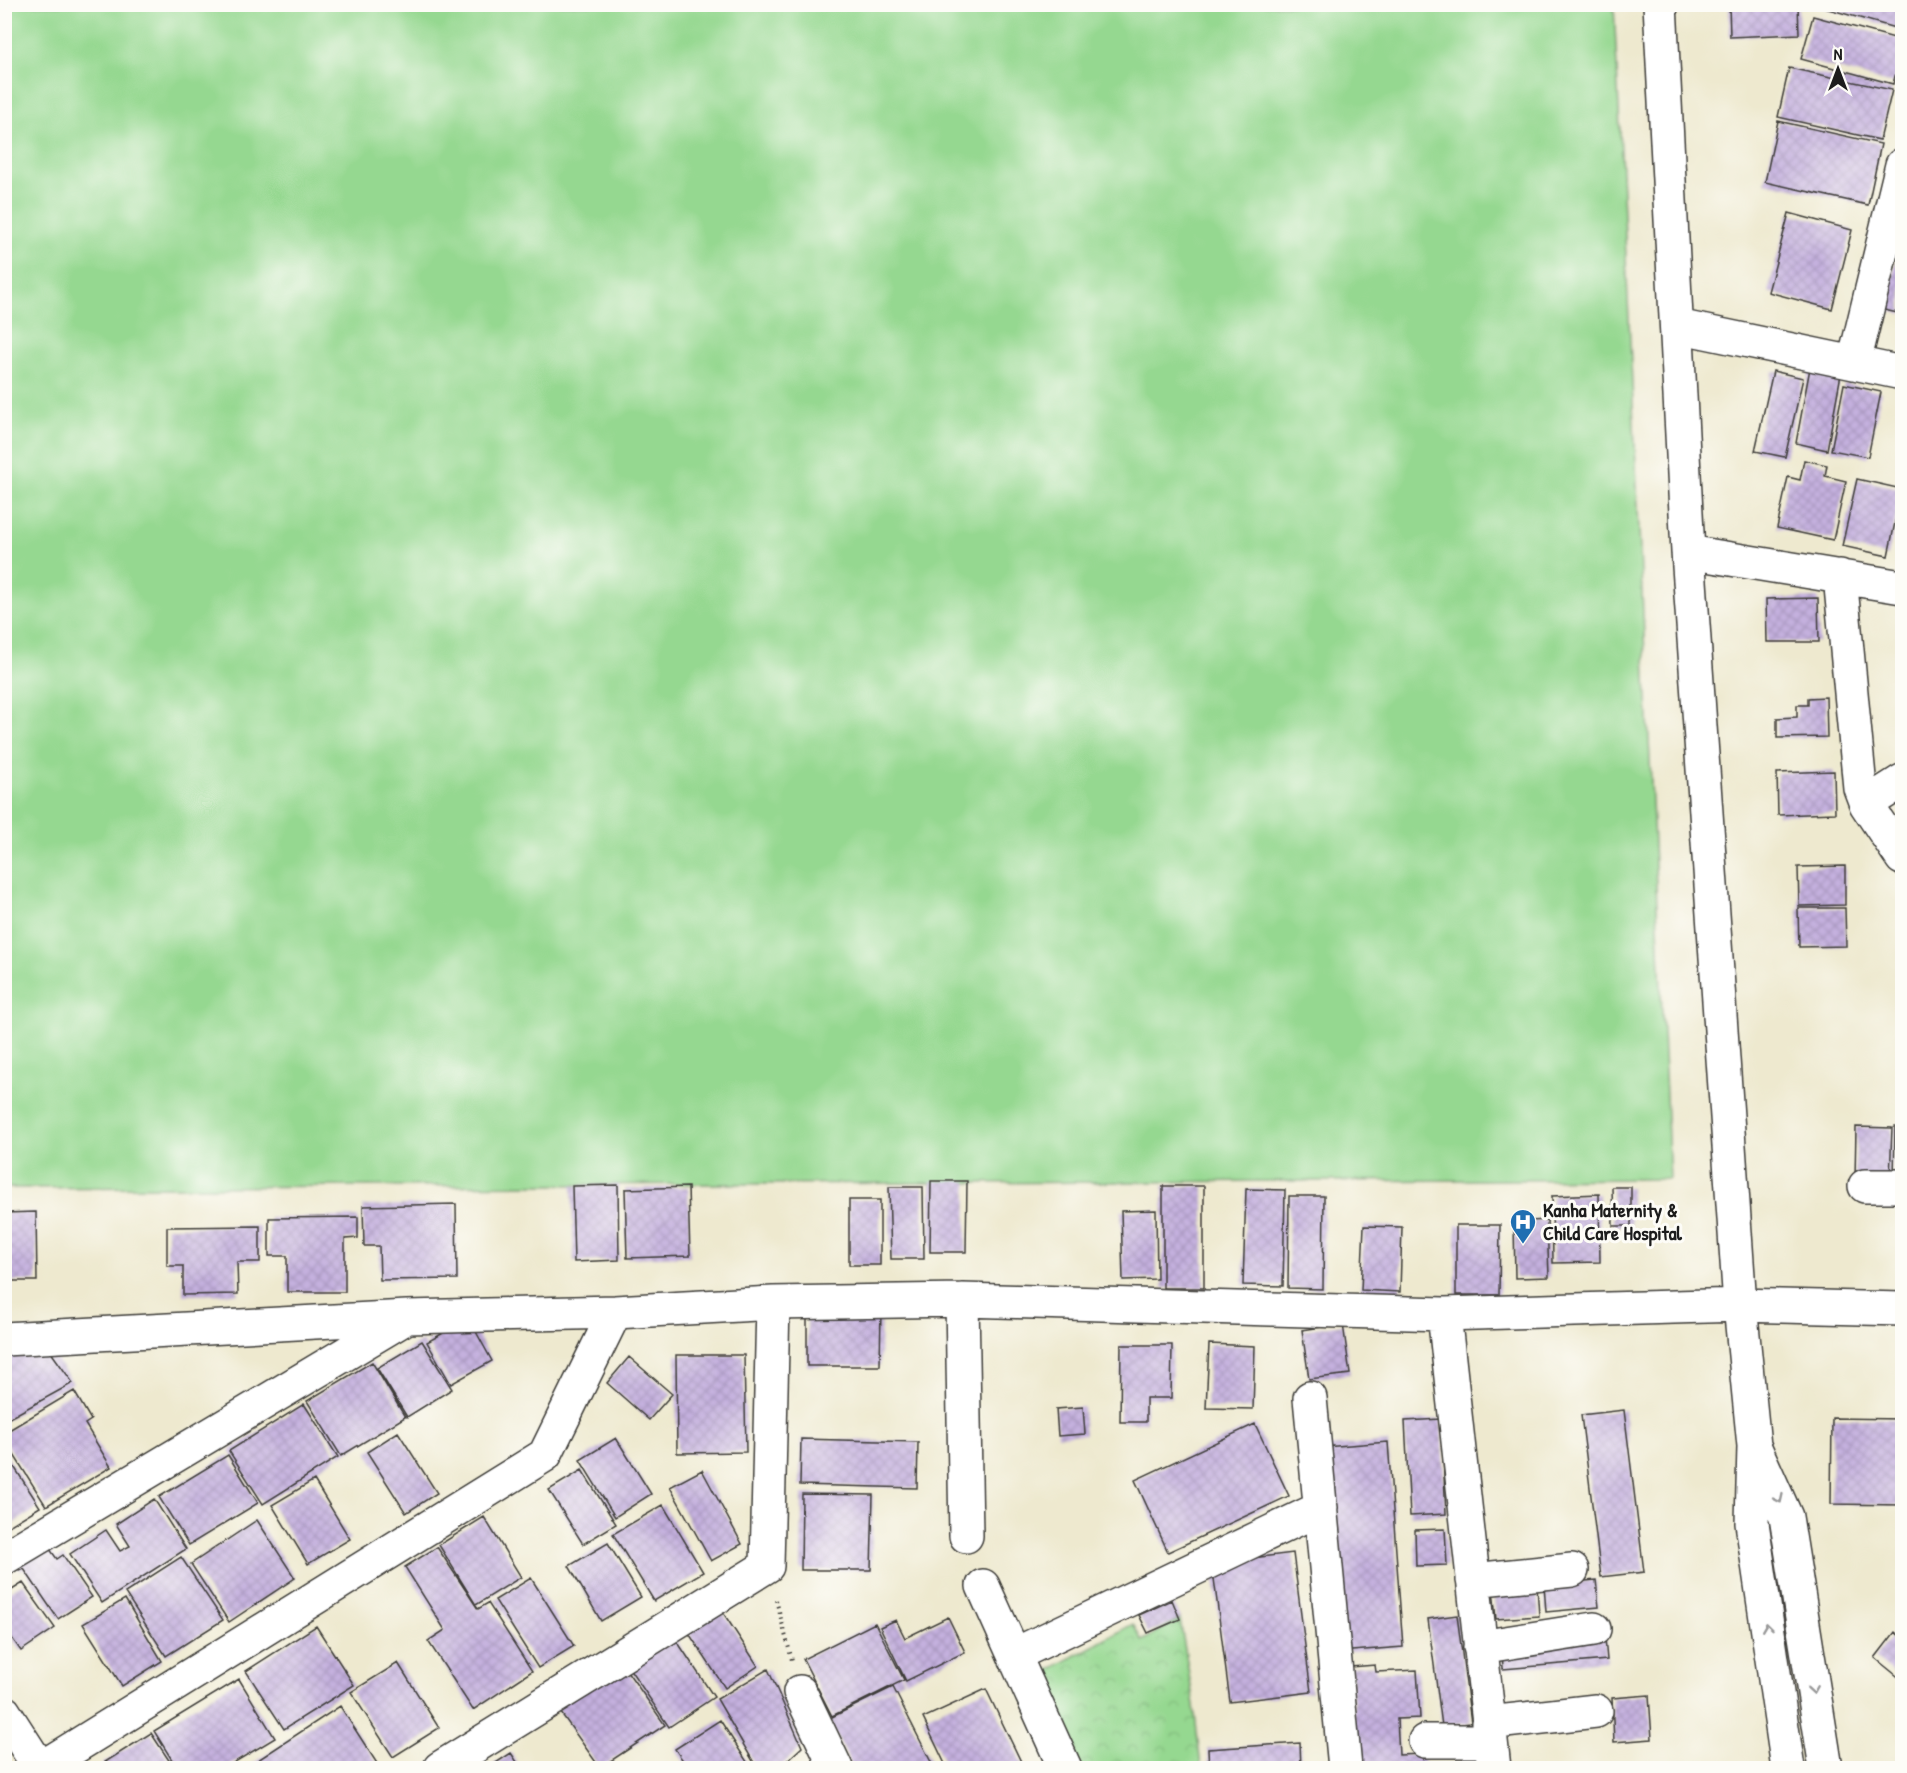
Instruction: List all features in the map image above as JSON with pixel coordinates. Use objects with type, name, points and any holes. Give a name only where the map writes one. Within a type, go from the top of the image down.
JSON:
[{"type":"street","points":[[1660,4],[1688,552],[1740,1305],[1754,1446],[1752,1523],[1788,1768]]},
{"type":"street","points":[[1854,363],[1902,165]]},
{"type":"street","points":[[1677,326],[1902,373]]},
{"type":"street","points":[[1688,552],[1902,586]]},
{"type":"street","points":[[1840,576],[1858,770],[1866,804],[1902,858]]},
{"type":"street","points":[[1866,804],[1902,781]]},
{"type":"street","points":[[1865,1186],[1902,1186]]},
{"type":"street","points":[[4,1339],[407,1317],[962,1300],[1444,1314],[1740,1305],[1902,1309]]},
{"type":"street","points":[[962,1300],[966,1536]]},
{"type":"street","points":[[440,1768],[767,1566],[773,1304]]},
{"type":"street","points":[[4,1712],[41,1768],[545,1455],[615,1312]]},
{"type":"street","points":[[1444,1314],[1491,1744]]},
{"type":"street","points":[[4,1558],[407,1317]]},
{"type":"street","points":[[1310,1398],[1345,1768]]},
{"type":"street","points":[[1754,1446],[1786,1517],[1826,1768]]},
{"type":"street","points":[[1014,1655],[1321,1508]]},
{"type":"street","points":[[1473,1580],[1572,1570]]},
{"type":"street","points":[[983,1586],[1065,1768]]},
{"type":"street","points":[[1480,1647],[1594,1629]]},
{"type":"street","points":[[800,1692],[836,1768]]},
{"type":"street","points":[[1425,1741],[1491,1744],[1596,1711]]},
{"type":"path","points":[[767,1566],[800,1692]]},
{"type":"green space","points":[[4,5],[1614,5],[1670,1179],[5,1188]]},
{"type":"green space","points":[[1180,1619],[1194,1705],[1201,1768],[1063,1768],[1027,1682],[1133,1624],[1142,1641]]},
{"type":"building","points":[[1729,4],[1798,4],[1799,34],[1730,37]]},
{"type":"building","points":[[1902,4],[1902,30],[1814,5]]},
{"type":"building","points":[[1813,16],[1902,40],[1902,50],[1893,84],[1801,59]]},
{"type":"building","points":[[1789,68],[1892,90],[1880,140],[1778,117]]},
{"type":"building","points":[[1778,121],[1881,144],[1868,205],[1765,182]]},
{"type":"building","points":[[1789,213],[1852,230],[1832,309],[1768,292]]},
{"type":"building","points":[[1902,237],[1902,314],[1884,310]]},
{"type":"building","points":[[1810,368],[1841,374],[1827,450],[1796,443]]},
{"type":"building","points":[[1773,371],[1803,378],[1785,457],[1755,451]]},
{"type":"building","points":[[1844,384],[1881,392],[1868,457],[1831,450]]},
{"type":"building","points":[[1804,460],[1827,465],[1825,476],[1846,481],[1833,540],[1777,528],[1788,477],[1800,480]]},
{"type":"building","points":[[1857,479],[1902,489],[1888,556],[1842,546]]},
{"type":"building","points":[[1818,598],[1819,642],[1767,642],[1766,599]]},
{"type":"building","points":[[1826,697],[1827,737],[1777,738],[1777,718],[1797,717],[1797,705],[1808,705],[1808,698]]},
{"type":"building","points":[[1834,771],[1835,813],[1778,815],[1777,773]]},
{"type":"building","points":[[1845,866],[1845,905],[1799,906],[1798,867]]},
{"type":"building","points":[[1798,908],[1845,908],[1846,946],[1799,947]]},
{"type":"building","points":[[1856,1127],[1892,1128],[1890,1179],[1855,1178]]},
{"type":"building","points":[[1895,1127],[1902,1128],[1902,1178],[1894,1178]]},
{"type":"building","points":[[931,1181],[967,1181],[966,1252],[930,1252]]},
{"type":"building","points":[[618,1185],[619,1260],[574,1262],[572,1186]]},
{"type":"building","points":[[1163,1186],[1204,1186],[1204,1288],[1163,1288]]},
{"type":"building","points":[[688,1187],[690,1256],[627,1258],[625,1189]]},
{"type":"building","points":[[889,1187],[923,1187],[924,1259],[891,1259]]},
{"type":"building","points":[[1612,1187],[1631,1187],[1631,1226],[1613,1226]]},
{"type":"building","points":[[1246,1189],[1285,1190],[1283,1286],[1243,1285]]},
{"type":"building","points":[[1599,1194],[1600,1262],[1553,1263],[1552,1196]]},
{"type":"building","points":[[1289,1196],[1324,1196],[1323,1289],[1288,1288]]},
{"type":"building","points":[[849,1200],[880,1200],[880,1265],[849,1265]]},
{"type":"building","points":[[456,1204],[457,1279],[380,1280],[379,1246],[364,1246],[363,1206]]},
{"type":"building","points":[[1156,1210],[1157,1279],[1123,1280],[1121,1211]]},
{"type":"building","points":[[36,1212],[37,1281],[4,1281],[4,1213]]},
{"type":"building","points":[[358,1217],[358,1238],[345,1239],[345,1292],[287,1292],[287,1256],[269,1256],[269,1218]]},
{"type":"building","points":[[1547,1220],[1549,1277],[1515,1278],[1514,1222]]},
{"type":"building","points":[[1456,1225],[1500,1225],[1499,1295],[1456,1295]]},
{"type":"building","points":[[260,1226],[260,1262],[237,1262],[238,1294],[183,1295],[183,1266],[167,1266],[167,1227]]},
{"type":"building","points":[[1364,1226],[1402,1227],[1400,1292],[1361,1290]]},
{"type":"building","points":[[807,1309],[881,1310],[880,1366],[807,1366]]},
{"type":"building","points":[[469,1319],[492,1361],[451,1384],[427,1342]]},
{"type":"building","points":[[1343,1324],[1350,1374],[1309,1379],[1302,1330]]},
{"type":"building","points":[[43,1341],[73,1383],[4,1421],[4,1350]]},
{"type":"building","points":[[422,1341],[452,1389],[407,1417],[377,1368]]},
{"type":"building","points":[[1209,1344],[1255,1346],[1253,1409],[1206,1408]]},
{"type":"building","points":[[1121,1345],[1172,1345],[1171,1398],[1146,1398],[1146,1422],[1120,1422]]},
{"type":"building","points":[[676,1355],[744,1355],[746,1452],[677,1453]]},
{"type":"building","points":[[629,1357],[672,1394],[649,1420],[607,1383]]},
{"type":"building","points":[[372,1362],[405,1417],[341,1456],[307,1401]]},
{"type":"building","points":[[74,1391],[91,1420],[85,1424],[111,1467],[46,1506],[4,1439],[4,1433]]},
{"type":"building","points":[[304,1404],[338,1457],[263,1504],[229,1451]]},
{"type":"building","points":[[1083,1407],[1085,1434],[1058,1436],[1056,1409]]},
{"type":"building","points":[[1624,1410],[1644,1572],[1601,1577],[1581,1415]]},
{"type":"building","points":[[1832,1418],[1902,1419],[1902,1505],[1831,1504]]},
{"type":"building","points":[[1441,1419],[1446,1514],[1410,1516],[1405,1421]]},
{"type":"building","points":[[1255,1424],[1289,1496],[1168,1552],[1135,1480]]},
{"type":"building","points":[[398,1432],[437,1493],[406,1513],[367,1452]]},
{"type":"building","points":[[616,1438],[651,1494],[615,1517],[580,1460]]},
{"type":"building","points":[[801,1439],[918,1442],[917,1488],[800,1485]]},
{"type":"building","points":[[1388,1442],[1403,1647],[1339,1652],[1324,1447]]},
{"type":"building","points":[[4,1451],[40,1507],[4,1529]]},
{"type":"building","points":[[228,1455],[258,1503],[189,1545],[159,1497]]},
{"type":"building","points":[[582,1470],[616,1524],[583,1544],[549,1490]]},
{"type":"building","points":[[702,1470],[742,1544],[711,1561],[670,1487]]},
{"type":"building","points":[[314,1480],[350,1539],[308,1564],[272,1505]]},
{"type":"building","points":[[802,1494],[873,1495],[871,1570],[801,1570]]},
{"type":"building","points":[[154,1499],[186,1549],[102,1603],[70,1554],[106,1530],[120,1551],[130,1546],[116,1524]]},
{"type":"building","points":[[663,1505],[703,1572],[654,1601],[613,1534]]},
{"type":"building","points":[[484,1517],[521,1577],[476,1605],[439,1545]]},
{"type":"building","points":[[257,1520],[295,1578],[229,1622],[191,1564]]},
{"type":"building","points":[[1445,1529],[1447,1565],[1416,1566],[1415,1530]]},
{"type":"building","points":[[608,1543],[641,1597],[601,1621],[569,1566]]},
{"type":"building","points":[[47,1545],[57,1559],[63,1555],[92,1597],[58,1619],[24,1569],[20,1571],[16,1566]]},
{"type":"building","points":[[437,1547],[478,1609],[488,1603],[532,1671],[473,1710],[428,1641],[445,1630],[405,1567]]},
{"type":"building","points":[[1293,1553],[1311,1692],[1230,1702],[1212,1563]]},
{"type":"building","points":[[181,1557],[223,1620],[166,1656],[125,1593]]},
{"type":"building","points":[[531,1578],[574,1646],[538,1668],[495,1600]]},
{"type":"building","points":[[1596,1580],[1599,1607],[1546,1612],[1544,1585]]},
{"type":"building","points":[[23,1583],[55,1628],[21,1651],[4,1627],[4,1595]]},
{"type":"building","points":[[1537,1586],[1539,1616],[1496,1619],[1493,1589]]},
{"type":"building","points":[[125,1599],[162,1661],[122,1686],[83,1624]]},
{"type":"building","points":[[1172,1600],[1180,1619],[1148,1633],[1139,1615]]},
{"type":"building","points":[[722,1611],[758,1666],[725,1688],[688,1632]]},
{"type":"building","points":[[1457,1615],[1471,1723],[1442,1726],[1428,1619]]},
{"type":"building","points":[[948,1617],[965,1652],[906,1681],[880,1627],[896,1620],[905,1638]]},
{"type":"building","points":[[875,1623],[904,1680],[832,1716],[803,1659]]},
{"type":"building","points":[[316,1626],[354,1685],[284,1729],[246,1671]]},
{"type":"building","points":[[671,1632],[714,1697],[669,1727],[625,1662]]},
{"type":"building","points":[[1895,1632],[1902,1638],[1902,1680],[1875,1658]]},
{"type":"building","points":[[1605,1638],[1607,1660],[1503,1669],[1502,1648]]},
{"type":"building","points":[[620,1661],[665,1725],[600,1768],[556,1706]]},
{"type":"building","points":[[398,1663],[439,1728],[393,1757],[351,1692]]},
{"type":"building","points":[[1375,1665],[1376,1672],[1417,1670],[1420,1718],[1397,1719],[1399,1755],[1423,1754],[1424,1768],[1357,1768],[1351,1667]]},
{"type":"building","points":[[768,1669],[802,1747],[779,1768],[757,1768],[717,1699]]},
{"type":"building","points":[[239,1679],[275,1738],[225,1768],[177,1768],[154,1731]]},
{"type":"building","points":[[893,1687],[934,1768],[853,1768],[828,1719]]},
{"type":"building","points":[[986,1689],[1024,1768],[947,1768],[923,1718]]},
{"type":"building","points":[[1649,1695],[1652,1739],[1614,1742],[1612,1698]]},
{"type":"building","points":[[340,1706],[380,1768],[255,1768],[252,1764]]},
{"type":"building","points":[[720,1720],[751,1768],[688,1768],[675,1749]]},
{"type":"building","points":[[151,1733],[174,1768],[105,1768],[102,1764]]},
{"type":"building","points":[[1300,1743],[1301,1768],[1209,1768],[1208,1749]]},
{"type":"building","points":[[511,1753],[521,1768],[488,1768]]},
{"type":"place","name":"Kanha Maternity & Child Care Hospital","points":[[1523,1245]]}]
